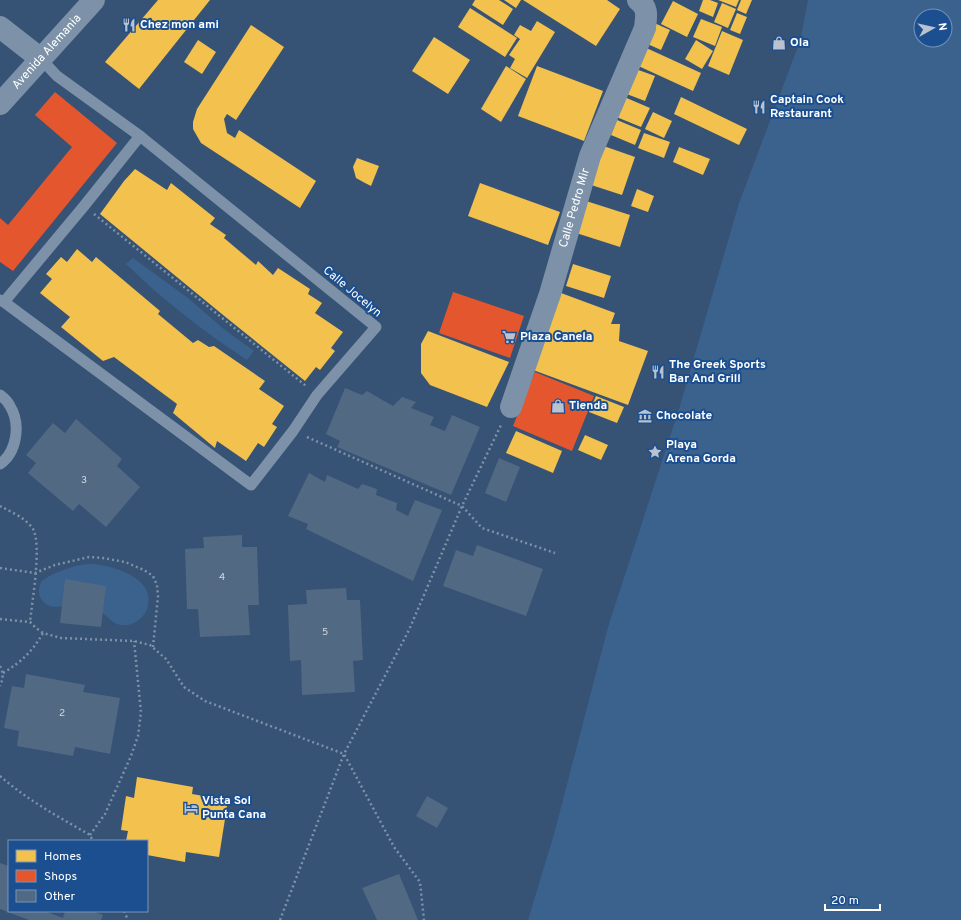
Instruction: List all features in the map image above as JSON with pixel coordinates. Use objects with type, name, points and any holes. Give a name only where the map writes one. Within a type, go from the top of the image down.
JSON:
[{"type":"street","name":"Avenida Alemania","points":[[0,104],[94,0]]},
{"type":"street","name":"Calle Pedro Mir","points":[[510,407],[550,294],[590,156],[645,28],[643,6]]},
{"type":"street","points":[[0,28],[41,59]]},
{"type":"lane","points":[[41,59],[57,76],[140,136]]},
{"type":"lane","name":"Calle Jocelyn","points":[[140,136],[376,327],[317,395],[293,431],[251,485],[2,301],[84,206],[140,136]]},
{"type":"lane","points":[[0,395],[11,407],[16,421],[16,436],[12,450],[0,464]]},
{"type":"path","points":[[84,206],[317,395]]},
{"type":"path","points":[[280,920],[344,754],[409,630],[462,506],[510,407]]},
{"type":"path","points":[[293,431],[462,506],[482,528],[555,553]]},
{"type":"path","points":[[0,506],[20,517],[33,530],[36,540],[37,550],[30,622]]},
{"type":"path","points":[[0,568],[35,573],[56,565],[89,557],[125,562],[144,570],[152,576],[157,585],[158,596],[153,648]]},
{"type":"path","points":[[0,619],[30,622],[42,633],[61,638],[134,641],[150,645],[166,659],[184,687],[205,701],[344,754],[394,847],[420,882],[424,920]]},
{"type":"path","points":[[3,674],[26,657],[35,646],[42,633]]},
{"type":"path","points":[[90,835],[105,814],[131,756],[138,736],[141,712],[134,641]]},
{"type":"path","points":[[0,666],[3,674],[0,686]]},
{"type":"path","points":[[0,776],[37,804],[90,835],[92,840]]},
{"type":"water","points":[[808,0],[961,0],[961,920],[528,920],[554,834],[608,627],[679,409],[739,203],[800,41]]},
{"type":"water","points":[[133,258],[188,298],[225,330],[254,351],[247,360],[200,327],[154,290],[126,264]]},
{"type":"water","points":[[84,564],[111,567],[131,575],[145,588],[149,596],[148,606],[140,619],[130,624],[120,625],[115,623],[96,608],[77,604],[55,607],[47,605],[41,598],[39,594],[39,587],[45,579],[72,567]]},
{"type":"building: Homes","points":[[158,0],[210,0],[139,89],[105,62]]},
{"type":"building: Homes","points":[[475,0],[499,0],[513,9],[503,25],[472,5]]},
{"type":"building: Homes","points":[[504,0],[521,0],[516,8]]},
{"type":"building: Homes","points":[[523,0],[607,0],[620,9],[596,46]]},
{"type":"building: Homes","points":[[703,0],[710,0],[718,3],[713,17],[699,11]]},
{"type":"building: Homes","points":[[718,0],[739,0],[736,7]]},
{"type":"building: Homes","points":[[741,0],[752,0],[746,14],[737,10]]},
{"type":"building: Homes","points":[[673,1],[698,14],[687,37],[661,24]]},
{"type":"building: Homes","points":[[722,3],[736,9],[728,28],[714,22]]},
{"type":"building: Homes","points":[[470,8],[517,38],[505,57],[458,27]]},
{"type":"building: Homes","points":[[737,13],[747,17],[740,34],[730,30]]},
{"type":"building: Homes","points":[[701,19],[722,27],[715,46],[693,37]]},
{"type":"building: Homes","points":[[537,21],[555,32],[527,78],[510,68],[515,59],[509,55],[520,39],[514,35],[520,25],[531,31]]},
{"type":"building: Homes","points":[[652,22],[670,30],[661,50],[643,42]]},
{"type":"building: Homes","points":[[251,25],[284,47],[236,120],[227,114],[224,119],[227,133],[235,138],[239,130],[316,181],[300,208],[201,143],[193,129],[193,122],[197,109]]},
{"type":"building: Homes","points":[[722,31],[743,40],[729,75],[708,66]]},
{"type":"building: Homes","points":[[434,37],[470,60],[448,94],[412,71]]},
{"type":"building: Homes","points":[[198,40],[216,52],[202,74],[184,62]]},
{"type":"building: Homes","points":[[696,40],[713,51],[702,69],[685,59]]},
{"type":"building: Homes","points":[[642,46],[701,73],[693,91],[634,64]]},
{"type":"building: Homes","points":[[506,66],[526,79],[501,122],[481,109]]},
{"type":"building: Homes","points":[[537,66],[603,91],[584,141],[518,116]]},
{"type":"building: Homes","points":[[633,68],[655,76],[645,101],[624,93]]},
{"type":"building: Homes","points":[[622,96],[650,108],[641,127],[614,116]]},
{"type":"building: Homes","points":[[681,97],[747,129],[739,145],[674,114]]},
{"type":"building: Homes","points":[[653,112],[672,121],[664,138],[645,129]]},
{"type":"building: Homes","points":[[617,120],[641,130],[635,145],[611,135]]},
{"type":"building: Homes","points":[[644,133],[670,142],[664,158],[638,148]]},
{"type":"building: Homes","points":[[598,144],[635,157],[622,195],[585,183]]},
{"type":"building: Homes","points":[[679,147],[710,159],[703,175],[673,162]]},
{"type":"building: Homes","points":[[357,158],[379,166],[371,186],[356,178],[353,167]]},
{"type":"building: Homes","points":[[135,169],[167,190],[171,183],[215,218],[210,224],[226,235],[224,238],[256,265],[258,261],[273,275],[278,268],[310,289],[308,294],[322,303],[315,313],[343,332],[331,348],[335,351],[320,370],[316,367],[305,381],[100,214],[124,181]]},
{"type":"building: Homes","points":[[480,183],[560,212],[548,245],[468,216]]},
{"type":"building: Homes","points":[[637,189],[654,196],[648,212],[631,206]]},
{"type":"building: Homes","points":[[583,200],[630,215],[620,247],[573,232]]},
{"type":"building: Homes","points":[[77,249],[92,262],[96,257],[160,311],[158,314],[193,343],[198,340],[209,347],[214,346],[265,381],[259,389],[284,406],[272,424],[277,427],[264,447],[258,443],[246,461],[217,441],[215,448],[173,413],[177,404],[114,357],[103,361],[61,327],[70,317],[40,293],[52,279],[46,274],[61,257],[67,262]]},
{"type":"building: Homes","points":[[573,264],[611,276],[604,298],[566,286]]},
{"type":"building: Homes","points":[[561,293],[615,313],[611,324],[620,324],[619,341],[648,351],[628,405],[533,370]]},
{"type":"building: Homes","points":[[428,331],[509,362],[487,407],[430,385],[421,373],[421,344]]},
{"type":"building: Homes","points":[[596,396],[624,407],[617,423],[589,412]]},
{"type":"building: Homes","points":[[516,431],[562,451],[553,473],[506,453]]},
{"type":"building: Homes","points":[[585,435],[608,445],[601,460],[578,450]]},
{"type":"building: Homes","points":[[137,777],[193,787],[192,794],[228,800],[219,857],[186,852],[185,862],[148,855],[148,840],[126,840],[128,831],[121,830],[126,796],[134,798]]},
{"type":"building: Shops","points":[[55,92],[117,143],[13,271],[0,262],[0,218],[8,225],[72,147],[35,115]]},
{"type":"building: Shops","points":[[453,292],[524,316],[510,358],[439,333]]},
{"type":"building: Shops","points":[[535,372],[594,396],[572,451],[513,426]]},
{"type":"building: Other","points":[[345,388],[362,395],[367,391],[393,406],[402,397],[416,402],[411,408],[434,417],[430,425],[445,431],[452,415],[480,427],[451,495],[337,447],[340,441],[326,434]]},
{"type":"building: Other","points":[[76,419],[122,459],[117,466],[140,487],[106,527],[79,504],[73,511],[28,473],[36,463],[26,455],[53,423],[65,433]]},
{"type":"building: Other","points":[[499,458],[520,467],[506,502],[485,493]]},
{"type":"building: Other","points":[[309,473],[325,482],[327,475],[358,489],[362,484],[377,489],[376,495],[397,503],[396,510],[408,516],[415,500],[442,510],[413,581],[306,529],[308,524],[288,516]]},
{"type":"building: Other","points":[[242,535],[242,547],[257,547],[259,605],[248,605],[250,635],[200,637],[198,609],[187,609],[185,549],[204,548],[203,537]]},
{"type":"building: Other","points":[[477,545],[543,569],[526,616],[443,586],[456,550],[473,556]]},
{"type":"building: Other","points":[[65,579],[106,586],[101,627],[60,623]]},
{"type":"building: Other","points":[[346,588],[347,600],[360,600],[363,660],[353,661],[355,692],[302,695],[301,660],[290,661],[288,605],[307,604],[306,590]]},
{"type":"building: Other","points":[[26,674],[85,685],[83,692],[120,698],[110,754],[75,747],[73,756],[17,746],[19,731],[4,728],[12,686],[24,688]]},
{"type":"building: Other","points":[[427,796],[448,808],[437,828],[416,816]]},
{"type":"building: Other","points":[[0,863],[8,866],[8,912],[47,912],[63,918],[65,912],[95,912],[103,915],[101,920],[29,920],[0,909]]},
{"type":"building: Other","points":[[399,874],[418,920],[377,920],[362,888]]},
{"type":"place","name":"Chez mon ami","points":[[129,25]]},
{"type":"place","name":"Ola","points":[[779,43]]},
{"type":"place","name":"Captain Cook Restaurant","points":[[759,107]]},
{"type":"place","name":"Plaza Canela","points":[[509,337]]},
{"type":"place","name":"The Greek Sports Bar And Grill","points":[[658,372]]},
{"type":"place","name":"Tienda","points":[[558,406]]},
{"type":"place","name":"Chocolate","points":[[645,416]]},
{"type":"place","name":"Playa Arena Gorda","points":[[655,452]]},
{"type":"place","name":"Vista Sol Punta Cana","points":[[191,808]]}]
